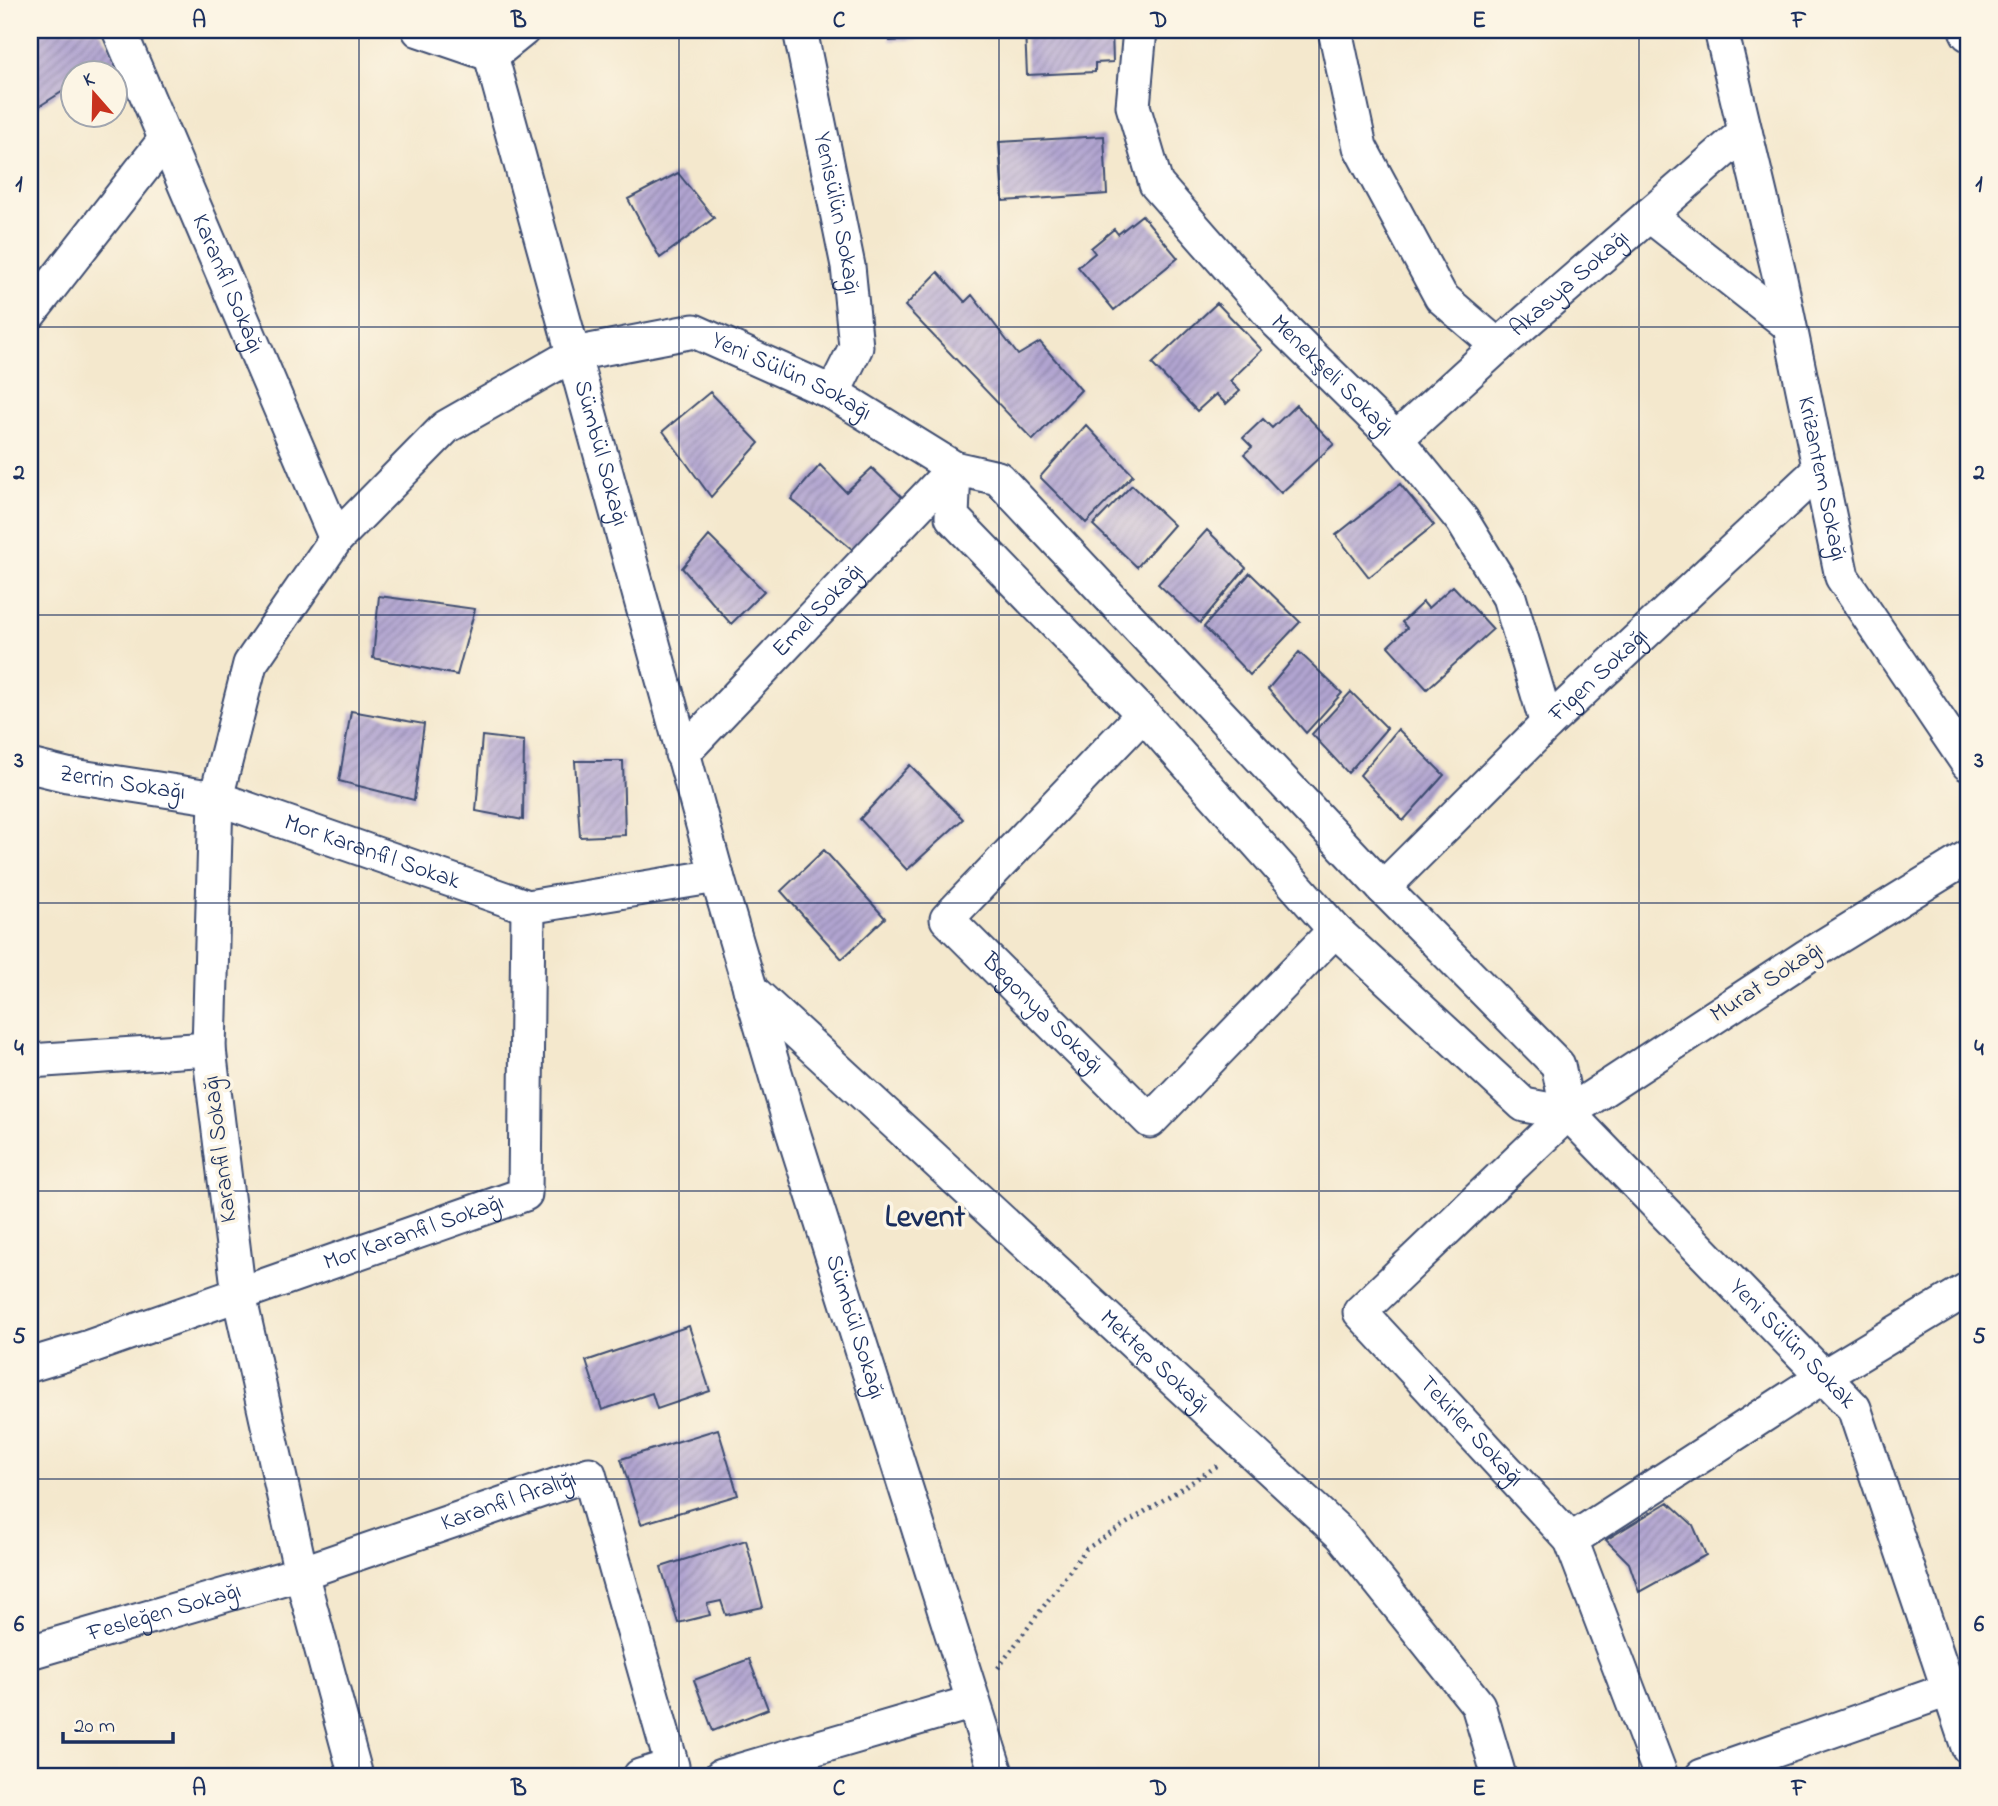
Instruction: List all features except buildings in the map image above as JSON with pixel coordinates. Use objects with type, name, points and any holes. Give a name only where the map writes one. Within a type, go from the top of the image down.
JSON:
[{"type":"street","name":"Karanfil Sokağı","points":[[119,30],[336,539]]},
{"type":"street","points":[[419,30],[488,42],[523,30]]},
{"type":"street","name":"Yenisülün Sokağı","points":[[800,30],[848,266],[856,347],[833,393]]},
{"type":"street","name":"Menekşeli Sokağı","points":[[1140,30],[1133,106],[1156,184],[1278,323],[1396,439],[1462,520],[1509,597],[1547,724]]},
{"type":"street","points":[[1335,30],[1360,146],[1441,297],[1499,346]]},
{"type":"street","name":"Krizantem Sokağı","points":[[1721,30],[1790,326],[1842,577],[1968,764]]},
{"type":"street","name":"Sümbül Sokağı","points":[[488,42],[716,876],[787,1113],[997,1776]]},
{"type":"street","name":"Akasya Sokağı","points":[[1396,439],[1745,132]]},
{"type":"street","points":[[30,313],[165,141]]},
{"type":"street","points":[[1649,215],[1790,326]]},
{"type":"street","name":"Yeni Sülün Sokağı","points":[[574,354],[694,331],[833,393],[954,468],[998,478],[1383,888],[1558,1065],[1569,1113]]},
{"type":"street","name":"Karanfil Sokağı","points":[[356,1776],[300,1573],[239,1295],[209,1049],[216,798],[250,664],[336,539],[446,427],[574,354]]},
{"type":"street","points":[[954,468],[952,517],[1143,714],[1335,930],[1524,1105],[1569,1113]]},
{"type":"street","name":"Emel Sokağı","points":[[682,754],[954,468]]},
{"type":"street","name":"Figen Sokağı","points":[[1383,888],[1547,724],[1819,470]]},
{"type":"street","name":"Begonya Sokağı","points":[[1143,714],[947,919],[1150,1121],[1335,930]]},
{"type":"street","name":"Zerrin Sokağı","points":[[30,766],[66,775],[216,798]]},
{"type":"street","name":"Mor Karanfil Sokak","points":[[216,798],[528,907]]},
{"type":"street","name":"Murat Sokağı","points":[[1569,1113],[1807,956],[1968,857]]},
{"type":"street","points":[[528,907],[716,876]]},
{"type":"street","name":"Mor Karanfil Sokağı","points":[[30,1365],[86,1348],[525,1194],[528,907]]},
{"type":"street","name":"Mektep Sokağı","points":[[750,989],[1342,1535],[1478,1705],[1499,1776]]},
{"type":"street","points":[[30,1061],[209,1049]]},
{"type":"street","name":"Yeni Sülün Sokak","points":[[1569,1113],[1854,1408],[1959,1686],[1968,1747]]},
{"type":"street","name":"Tekirler Sokağı","points":[[1569,1113],[1360,1312],[1571,1540]]},
{"type":"street","points":[[1661,1776],[1571,1540],[1824,1376],[1968,1289]]},
{"type":"street","name":"Karanfil Aralığı","points":[[300,1573],[589,1475],[674,1771],[639,1776]]},
{"type":"street","name":"Fesleğen Sokağı","points":[[30,1653],[300,1573]]},
{"type":"street","points":[[1702,1776],[1959,1686]]},
{"type":"street","points":[[721,1776],[973,1702]]},
{"type":"path","points":[[973,1702],[1086,1549],[1247,1447]]},
{"type":"district","name":"Levent","points":[[925,1218]]}]
